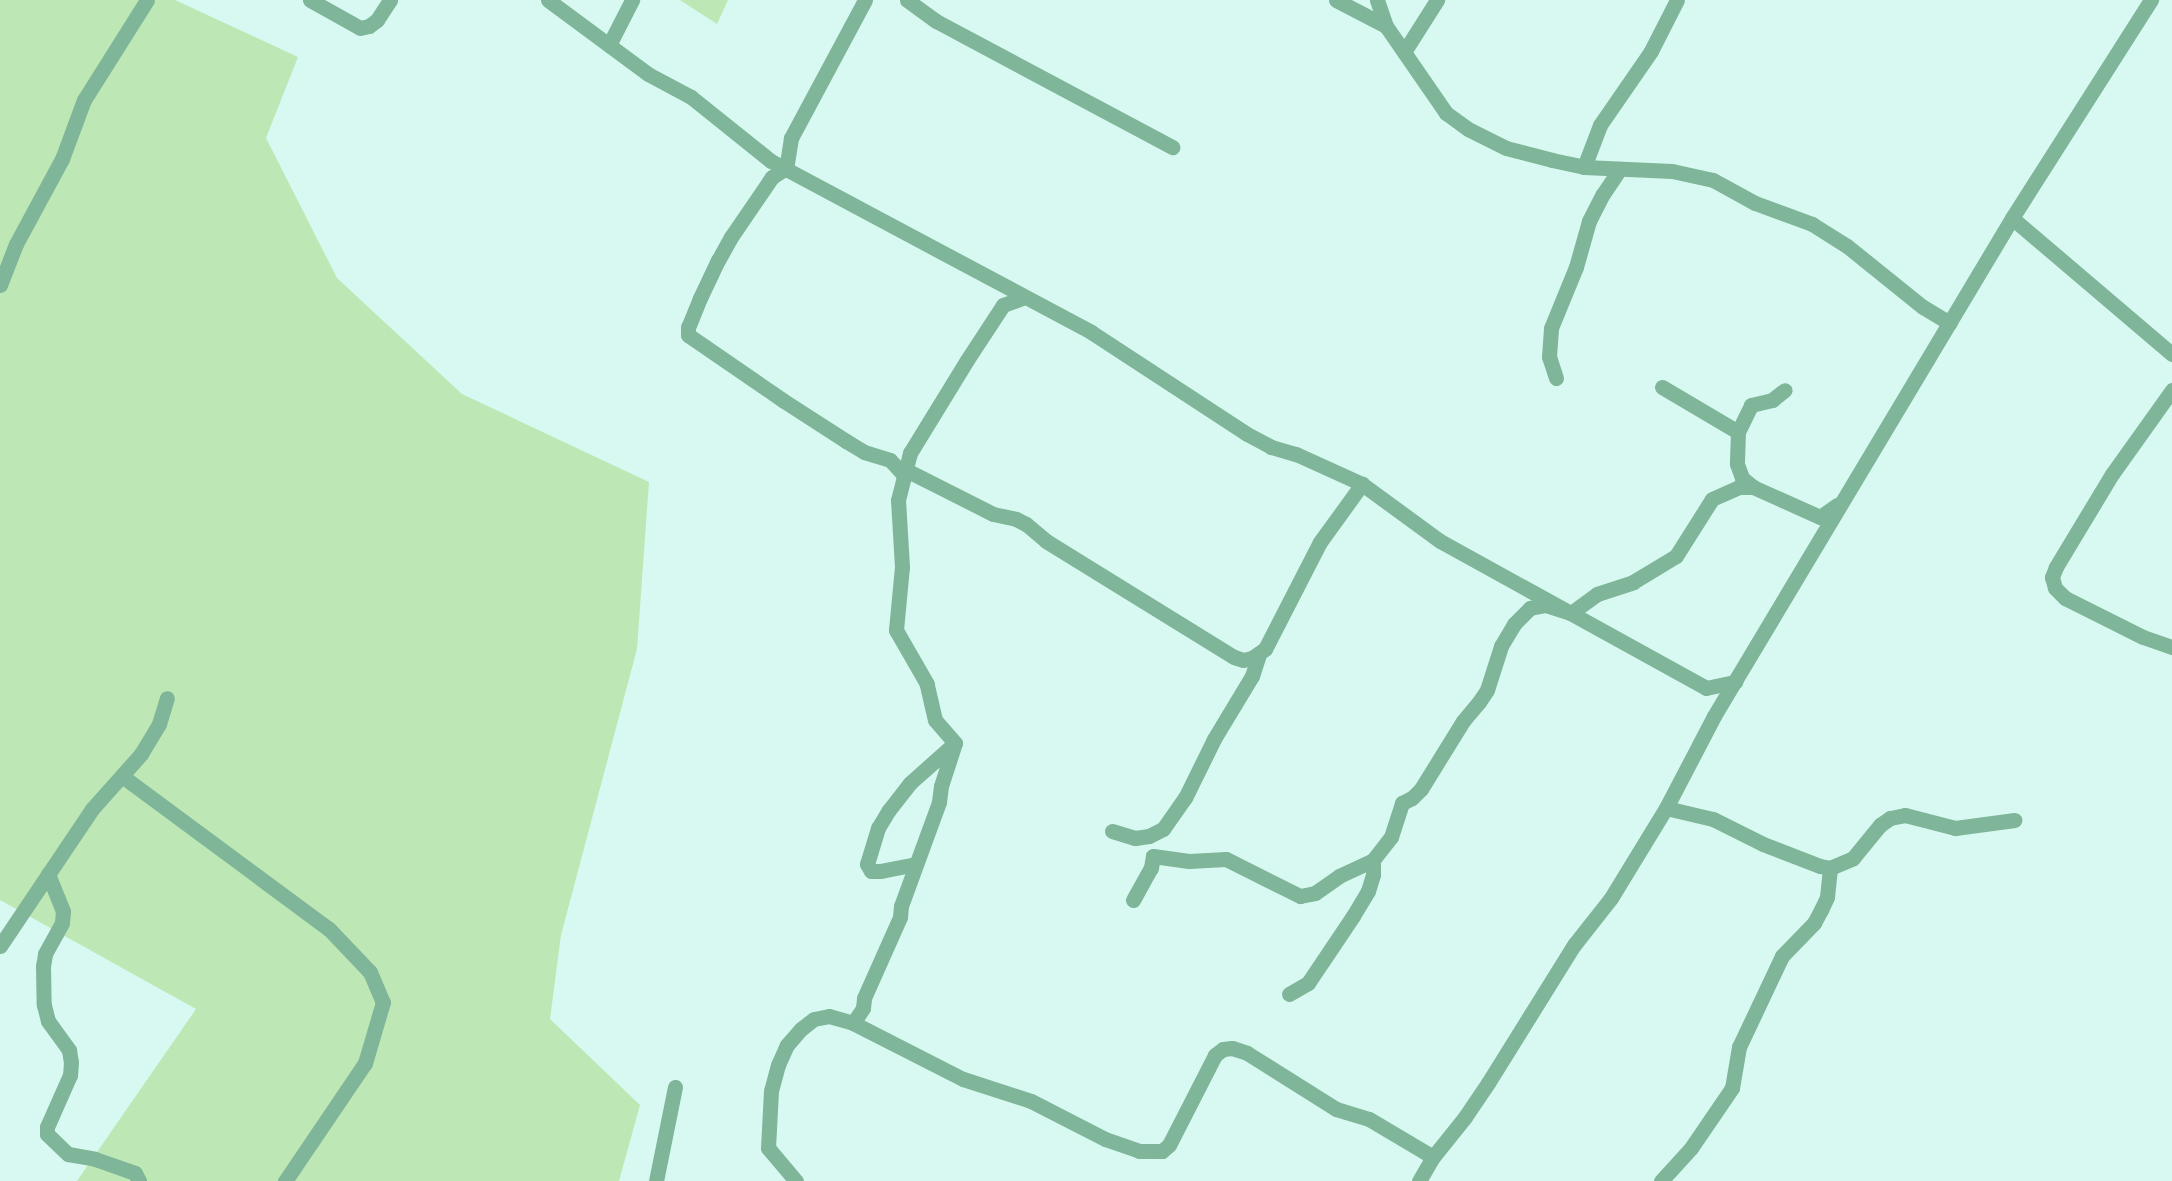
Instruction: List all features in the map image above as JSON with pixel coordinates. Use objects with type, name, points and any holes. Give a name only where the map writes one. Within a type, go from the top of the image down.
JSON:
[{"type":"street","points":[[0,285],[16,244],[62,159],[84,100],[147,0]]},
{"type":"street","points":[[310,0],[360,28],[369,26],[377,20],[390,0]]},
{"type":"street","points":[[548,0],[648,74],[691,97],[771,161],[1022,298],[1091,332],[1247,434],[1271,447],[1296,454],[1362,484],[1440,541],[1706,688],[1735,682]]},
{"type":"street","points":[[609,45],[632,0]]},
{"type":"street","points":[[865,0],[791,138],[786,168],[772,177],[718,260],[688,327],[688,335],[864,452],[890,460],[905,472],[993,514],[1016,519],[1026,524],[1046,541],[1234,657],[1243,660],[1265,649],[1320,542],[1362,484]]},
{"type":"street","points":[[907,0],[936,21],[1172,147]]},
{"type":"street","points":[[1336,0],[1386,26]]},
{"type":"street","points":[[1377,0],[1386,26],[1446,113],[1468,129],[1506,148],[1584,167],[1672,171],[1713,180],[1755,203],[1812,224],[1847,246],[1923,307],[1950,323]]},
{"type":"street","points":[[1404,52],[1437,0]]},
{"type":"street","points":[[1584,167],[1600,125],[1651,51],[1677,0]]},
{"type":"street","points":[[1419,1181],[1433,1157],[1466,1117],[1574,945],[1611,898],[1666,808],[1714,716],[2012,218],[2151,0]]},
{"type":"street","points":[[771,161],[772,177]]},
{"type":"street","points":[[1556,378],[1549,357],[1551,328],[1576,267],[1589,221],[1603,194],[1620,169]]},
{"type":"street","points":[[2012,218],[2172,354]]},
{"type":"street","points":[[955,743],[934,720],[927,684],[896,630],[902,567],[897,512],[910,453],[995,314],[1003,305],[1022,298]]},
{"type":"street","points":[[1662,387],[1738,432]]},
{"type":"street","points":[[1785,390],[1772,400],[1751,405],[1738,432],[1737,464],[1742,478],[1753,487],[1820,517],[1832,510],[1851,487]]},
{"type":"street","points":[[2172,390],[2112,474],[2052,577],[2055,588],[2065,598],[2143,637],[2172,647]]},
{"type":"street","points":[[890,460],[910,453]]},
{"type":"street","points":[[1571,613],[1597,594],[1633,582],[1676,556],[1712,499],[1739,487],[1753,487]]},
{"type":"street","points":[[1153,856],[1190,861],[1226,859],[1300,896],[1315,892],[1339,876],[1373,860],[1398,824],[1402,803],[1412,798],[1420,789],[1463,721],[1487,690],[1501,646],[1514,624],[1530,608],[1538,606],[1546,605],[1571,613]]},
{"type":"street","points":[[1133,900],[1151,868],[1163,830],[1194,782],[1214,739],[1252,676],[1259,654]]},
{"type":"street","points":[[1706,688],[1714,716]]},
{"type":"street","points":[[0,946],[92,809],[141,754],[159,724],[167,698]]},
{"type":"street","points":[[916,864],[871,871],[867,864],[878,828],[889,810],[910,783],[955,743]]},
{"type":"street","points":[[853,1023],[863,1008],[864,998],[892,940],[939,802],[955,743]]},
{"type":"street","points":[[122,776],[329,929],[370,972],[382,1002],[365,1063],[285,1181]]},
{"type":"street","points":[[1666,808],[1713,819],[1763,844],[1830,868],[1853,858],[1880,825],[1890,818],[1905,815],[1955,828],[2014,820]]},
{"type":"street","points":[[1112,831],[1135,837],[1149,836],[1163,830]]},
{"type":"street","points":[[1289,994],[1308,983],[1353,916],[1368,891],[1373,875],[1373,860]]},
{"type":"street","points":[[1661,1181],[1691,1148],[1732,1088],[1739,1047],[1782,956],[1814,923],[1821,910],[1827,897],[1830,868]]},
{"type":"street","points":[[48,874],[63,911],[62,923],[45,954],[44,1005],[48,1021],[69,1050],[71,1062],[70,1075],[47,1127],[47,1134],[68,1154],[95,1159],[135,1173],[139,1181]]},
{"type":"street","points":[[796,1181],[768,1148],[771,1090],[778,1065],[788,1045],[801,1029],[814,1019],[829,1016],[853,1023],[963,1079],[1031,1101],[1104,1139],[1139,1151],[1162,1150],[1169,1145],[1215,1055],[1223,1049],[1232,1048],[1247,1053],[1336,1109],[1369,1119],[1433,1157]]},
{"type":"street","points":[[656,1181],[675,1087]]},
{"type":"green space","points":[[0,0],[175,0],[298,57],[266,138],[337,278],[462,394],[649,482],[637,649],[561,935],[550,1019],[640,1105],[619,1181],[77,1181],[196,1009],[0,900]]},
{"type":"green space","points":[[680,0],[728,0],[717,24]]}]
